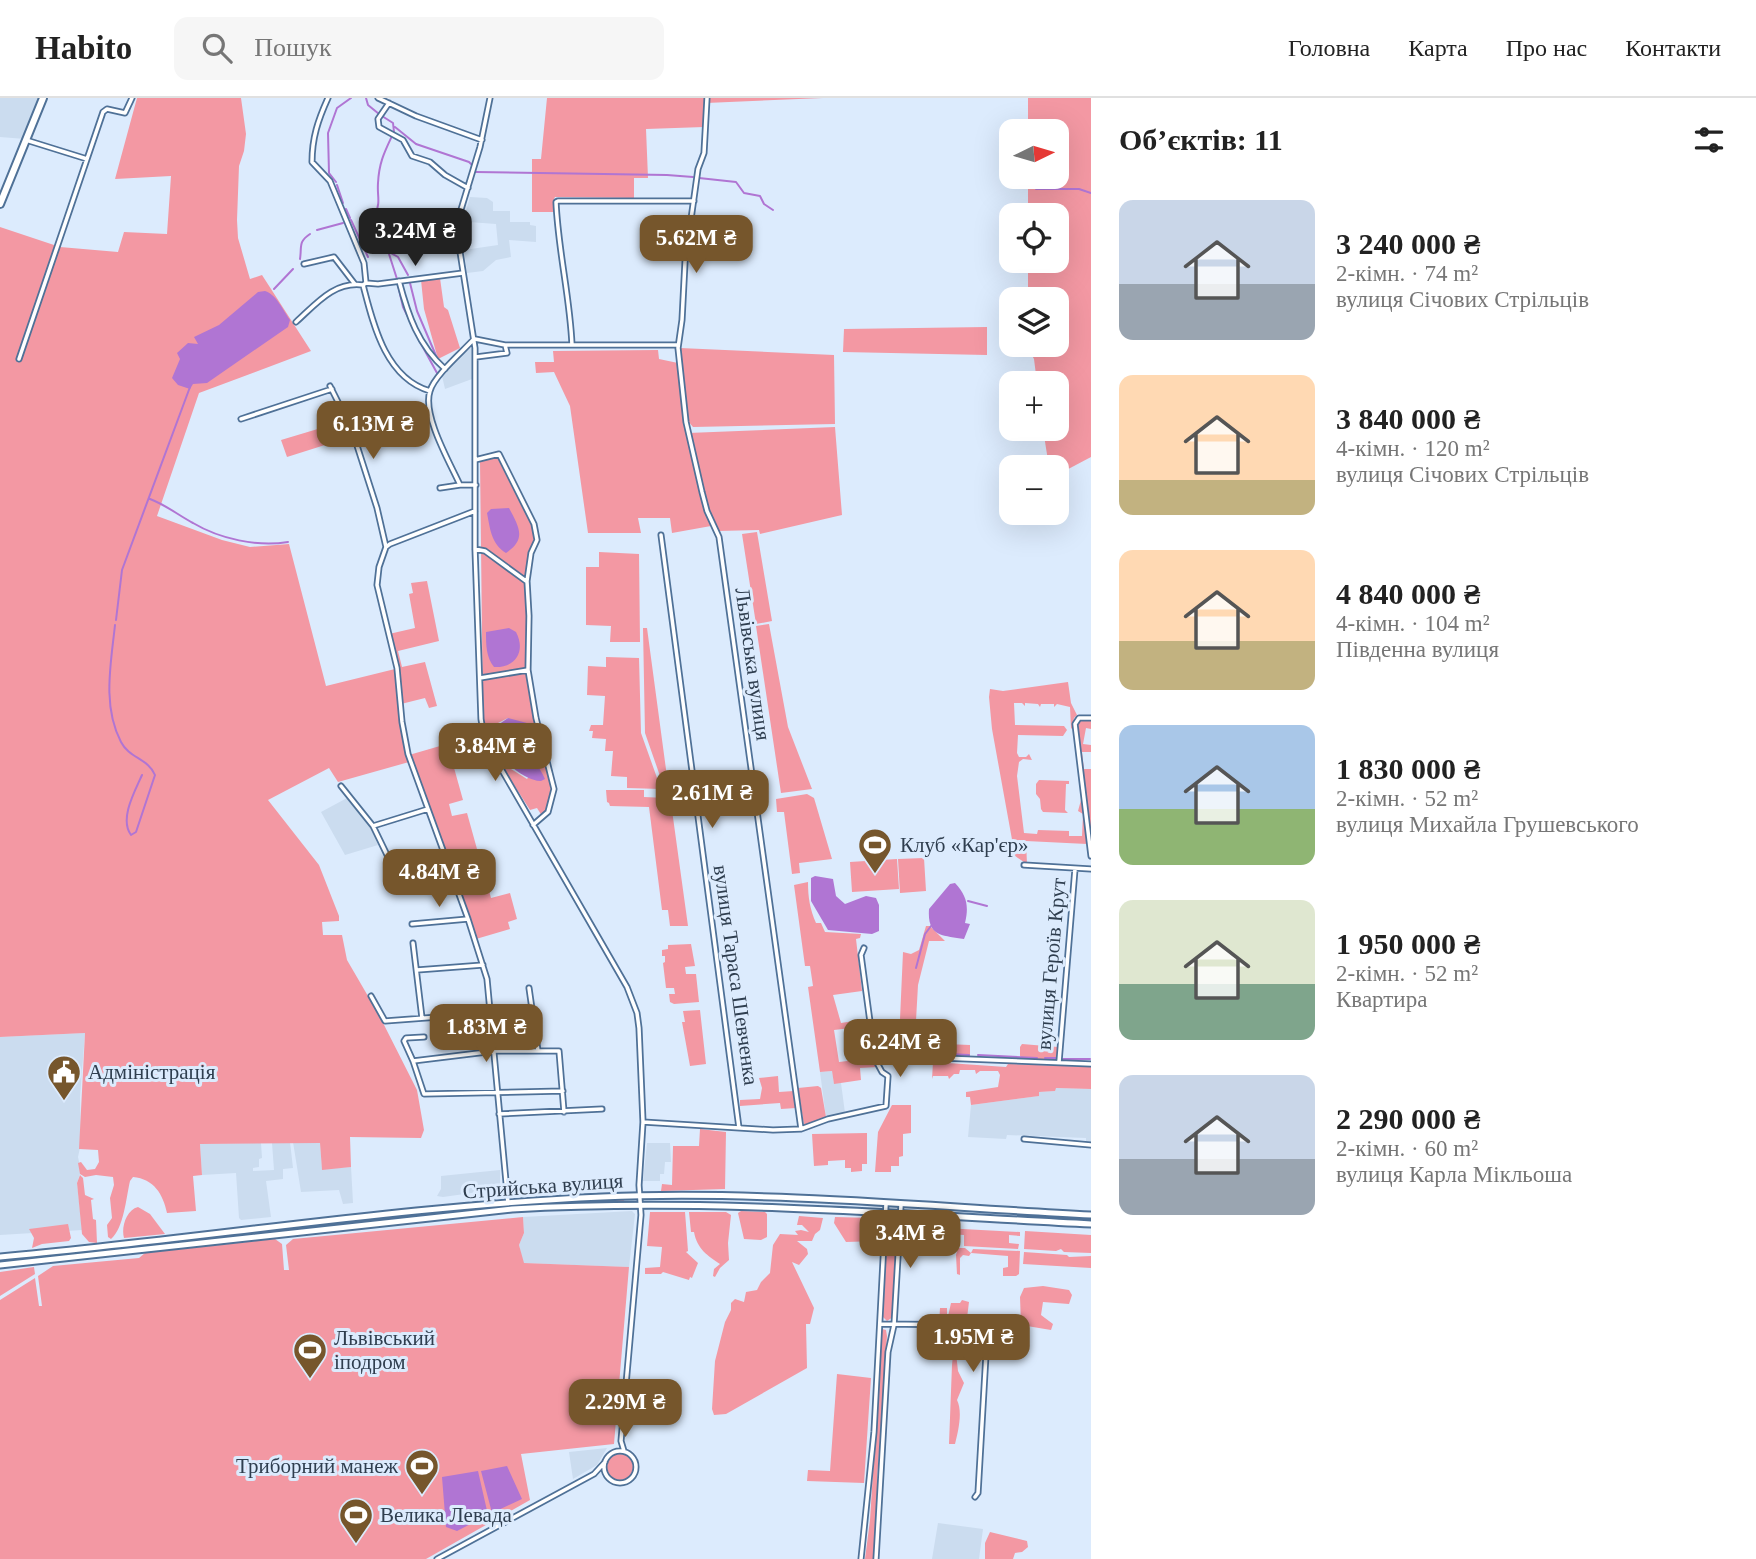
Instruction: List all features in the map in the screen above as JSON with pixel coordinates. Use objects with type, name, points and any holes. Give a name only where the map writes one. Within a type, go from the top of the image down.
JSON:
[{"type":"highway","points":[[0,204],[43,98]]},
{"type":"main road","name":"Стрийська вулиця","points":[[0,1265],[81,1252],[508,1203],[639,1196],[876,1203],[1091,1215]]},
{"type":"main road","points":[[772,1199],[772,1207]]},
{"type":"main road","points":[[875,1212],[876,1203]]},
{"type":"main road","name":"Стрийська вулиця","points":[[0,1257],[81,1252],[512,1209],[640,1205],[772,1207],[1091,1224]]},
{"type":"main road","points":[[918,1206],[918,1215]]},
{"type":"street","points":[[19,359],[104,110],[125,113],[132,98]]},
{"type":"street","points":[[328,98],[317,123],[312,144],[312,162],[330,181],[360,253],[374,330],[402,374],[430,391]]},
{"type":"street","points":[[378,98],[436,124],[482,140]]},
{"type":"street","points":[[490,98],[482,140],[456,226],[476,357],[475,550],[481,719],[484,737],[634,1002],[639,1024],[643,1122],[640,1205],[621,1441],[624,1451]]},
{"type":"street","name":"Львівська вулиця","points":[[708,98],[704,153],[698,169],[685,262],[678,345],[686,422],[705,506],[719,537],[801,1129]]},
{"type":"street","points":[[389,103],[378,119],[379,127],[403,141],[412,156],[430,162],[445,175],[468,188]]},
{"type":"street","points":[[26,140],[87,159]]},
{"type":"street","points":[[572,345],[556,202],[694,201]]},
{"type":"street","points":[[304,264],[334,257],[354,283]]},
{"type":"street","points":[[296,322],[326,294],[346,284],[378,284],[463,274]]},
{"type":"street","points":[[399,281],[407,311],[423,346],[445,369]]},
{"type":"street","points":[[475,339],[505,345],[678,345]]},
{"type":"street","points":[[460,485],[430,415],[430,391],[445,369],[475,339]]},
{"type":"street","points":[[476,357],[507,353],[505,345]]},
{"type":"street","points":[[241,419],[331,388],[352,430],[386,547],[377,573],[377,585],[397,668],[408,754],[483,965],[492,1013],[508,1203]]},
{"type":"street","points":[[475,460],[499,454],[534,524],[537,540],[531,553],[527,582],[528,670],[536,718],[554,789],[548,813],[533,825]]},
{"type":"street","points":[[440,488],[476,485]]},
{"type":"street","points":[[386,547],[397,540],[476,511]]},
{"type":"street","name":"вулиця Тараса Шевченка","points":[[662,535],[739,1128]]},
{"type":"street","points":[[475,550],[485,551],[516,571],[527,582]]},
{"type":"street","points":[[480,678],[528,670]]},
{"type":"street","points":[[1091,718],[1079,718],[1075,722],[1091,856]]},
{"type":"street","points":[[341,786],[373,825],[404,890],[452,878]]},
{"type":"street","points":[[373,825],[428,809]]},
{"type":"street","points":[[1024,865],[1090,869]]},
{"type":"street","name":"вулиця Героїв Крут","points":[[1059,1062],[1075,869]]},
{"type":"street","points":[[412,924],[468,919]]},
{"type":"street","points":[[413,943],[422,1018]]},
{"type":"street","points":[[643,1122],[801,1129],[828,1119],[883,1107],[888,1103],[888,1076],[882,1072],[875,1059],[860,955],[864,948]]},
{"type":"street","points":[[417,970],[483,965]]},
{"type":"street","points":[[529,988],[538,1051]]},
{"type":"street","points":[[371,996],[386,1021],[492,1013]]},
{"type":"street","points":[[424,1037],[404,1040],[424,1094],[563,1091]]},
{"type":"street","points":[[414,1061],[495,1051],[559,1051],[564,1112]]},
{"type":"street","points":[[917,1057],[1091,1063]]},
{"type":"street","points":[[499,1114],[602,1109]]},
{"type":"street","points":[[1024,1139],[1091,1146]]},
{"type":"street","points":[[861,1559],[874,1432],[886,1204]]},
{"type":"street","points":[[876,1559],[888,1352],[894,1325],[901,1205]]},
{"type":"street","points":[[880,1324],[980,1325],[985,1329],[987,1337],[982,1435],[978,1493],[975,1497]]},
{"type":"street","points":[[437,1559],[594,1474],[621,1441]]},
{"type":"street","points":[[594,1474],[606,1475],[617,1482],[624,1482],[632,1477],[636,1468],[631,1455],[624,1451],[613,1452]]},
{"type":"street","points":[[604,1462],[606,1475]]},
{"type":"shaded area","points":[[0,98],[40,98],[25,139],[0,137]]},
{"type":"shaded area","points":[[137,98],[241,98],[246,134],[239,166],[238,238],[250,279],[262,275],[311,351],[199,393],[157,516],[222,540],[250,547],[289,544],[326,686],[395,669],[399,717],[409,762],[338,782],[329,768],[268,800],[319,865],[339,916],[339,921],[322,922],[323,935],[342,935],[347,960],[417,1090],[424,1130],[421,1138],[350,1137],[351,1167],[322,1170],[320,1143],[200,1144],[202,1175],[193,1176],[196,1211],[167,1213],[163,1200],[152,1184],[133,1177],[122,1220],[111,1239],[108,1237],[107,1225],[112,1218],[110,1198],[114,1185],[113,1177],[85,1177],[80,1174],[78,1163],[81,1162],[87,1170],[95,1169],[99,1162],[98,1150],[79,1149],[85,1033],[0,1037],[0,227],[60,247],[118,252],[124,232],[167,234],[171,176],[115,179]]},
{"type":"shaded area","points":[[547,98],[823,98],[706,103],[704,127],[646,129],[648,178],[634,178],[634,198],[555,197],[554,212],[532,212],[532,159],[541,159]]},
{"type":"shaded area","points":[[1028,98],[1091,98],[1091,457],[1069,469],[1069,455],[1047,455],[1045,441],[1069,441],[1069,371],[1036,371],[1033,357],[1069,357],[1069,287],[1028,287],[1028,273],[1069,273],[1069,203],[1028,203],[1028,189],[1069,189],[1069,119],[1028,119]]},
{"type":"shaded area","points":[[470,197],[487,198],[493,202],[493,211],[510,211],[510,222],[530,222],[530,225],[536,226],[536,242],[509,240],[511,257],[496,260],[483,271],[467,273],[464,250],[498,245],[496,224],[469,222],[468,217],[464,218]]},
{"type":"shaded area","points":[[440,278],[444,307],[448,310],[460,348],[438,359],[424,309],[421,280]]},
{"type":"shaded area","points":[[265,291],[273,295],[282,307],[290,320],[288,327],[207,383],[193,384],[190,389],[178,385],[172,378],[180,359],[177,353],[188,343],[198,344],[194,337],[219,325],[258,292]]},
{"type":"shaded area","points":[[987,327],[987,355],[843,352],[844,329]]},
{"type":"shaded area","points":[[469,347],[473,349],[472,379],[445,389],[442,376]]},
{"type":"shaded area","points":[[680,348],[834,355],[835,424],[693,427],[688,421]]},
{"type":"shaded area","points":[[658,350],[659,359],[678,363],[685,427],[688,433],[835,427],[842,515],[760,534],[759,530],[718,531],[707,508],[704,508],[711,526],[672,533],[670,518],[638,518],[641,533],[588,533],[570,406],[554,372],[536,373],[535,362],[554,362],[553,351]]},
{"type":"shaded area","points":[[341,422],[347,438],[287,457],[281,440]]},
{"type":"shaded area","points":[[496,457],[500,460],[533,527],[535,540],[526,584],[527,673],[534,718],[551,782],[550,804],[542,816],[537,808],[530,810],[509,777],[496,755],[483,719],[480,461]],"holes":[[[508,718],[526,734],[528,749],[539,764],[527,779],[511,769],[491,733],[494,725]]]},
{"type":"shaded area","points":[[509,508],[518,527],[517,543],[506,553],[497,545],[492,535],[487,513],[491,509]]},
{"type":"shaded area","points":[[757,532],[772,621],[756,624],[742,534]]},
{"type":"shaded area","points":[[599,552],[639,554],[640,642],[610,642],[611,626],[586,625],[586,567],[599,567]]},
{"type":"shaded area","points":[[427,581],[439,641],[398,651],[402,667],[425,662],[437,706],[429,708],[425,698],[401,704],[399,669],[389,634],[415,628],[409,594],[413,593],[411,583]]},
{"type":"shaded area","points":[[769,624],[788,727],[812,789],[781,793],[756,626]]},
{"type":"shaded area","points":[[509,628],[516,632],[519,639],[519,652],[508,665],[494,667],[488,655],[486,632]]},
{"type":"shaded area","points":[[643,628],[647,628],[670,799],[645,733]]},
{"type":"shaded area","points":[[606,657],[639,658],[641,733],[661,789],[627,788],[627,777],[611,776],[613,751],[605,751],[606,739],[592,738],[593,731],[589,731],[591,725],[603,725],[605,696],[587,695],[588,666],[606,667]]},
{"type":"shaded area","points":[[1068,682],[1071,703],[1077,715],[1072,729],[1070,707],[1041,704],[1040,707],[1038,704],[1025,703],[1025,706],[1022,703],[1014,703],[1015,725],[1064,726],[1067,730],[1063,736],[1018,735],[1019,757],[1029,754],[1032,760],[1023,759],[1019,762],[1017,776],[1024,833],[1037,834],[1038,830],[1069,831],[1069,836],[1082,836],[1083,815],[1087,844],[1026,841],[1027,864],[1015,856],[992,729],[990,689],[1003,691]]},
{"type":"shaded area","points":[[508,718],[527,723],[527,747],[545,779],[541,781],[524,776],[508,763],[495,746],[492,729]]},
{"type":"shaded area","points":[[1081,720],[1091,720],[1091,729],[1086,728],[1083,744],[1091,745],[1091,752],[1082,752],[1084,769],[1091,769],[1091,840],[1077,724]]},
{"type":"shaded area","points":[[440,746],[444,759],[451,757],[463,800],[449,804],[452,816],[467,813],[482,867],[453,874],[409,755]]},
{"type":"shaded area","points":[[1039,780],[1069,781],[1069,784],[1066,784],[1065,810],[1068,813],[1043,812],[1036,794]]},
{"type":"shaded area","points":[[606,790],[644,790],[644,797],[666,798],[671,803],[688,926],[670,926],[668,910],[662,910],[649,807],[610,806]]},
{"type":"shaded area","points":[[807,794],[814,798],[832,859],[799,863],[800,873],[792,874],[784,812],[777,812],[776,799]]},
{"type":"shaded area","points":[[347,798],[370,826],[378,845],[345,855],[321,812]]},
{"type":"shaded area","points":[[1081,800],[1083,814],[1078,811]]},
{"type":"shaded area","points":[[924,858],[926,891],[900,893],[898,859]]},
{"type":"shaded area","name":"Клуб «Кар'єр»","points":[[897,859],[899,889],[852,892],[850,862]]},
{"type":"shaded area","points":[[815,876],[833,879],[836,896],[845,904],[866,896],[876,898],[879,905],[879,931],[872,934],[828,930],[811,901],[811,878]]},
{"type":"shaded area","points":[[479,878],[482,888],[488,887],[491,898],[510,893],[517,919],[508,922],[510,929],[476,939],[456,883]]},
{"type":"shaded area","points":[[808,882],[812,913],[816,923],[821,923],[825,932],[861,934],[860,938],[856,939],[862,991],[833,995],[841,1023],[867,1019],[868,1026],[834,1030],[839,1062],[872,1058],[877,1067],[860,1068],[861,1080],[834,1084],[832,1071],[820,1072],[808,987],[813,986],[810,966],[805,966],[794,885]]},
{"type":"shaded area","points":[[955,883],[966,902],[965,923],[970,924],[964,939],[938,933],[929,918],[929,909],[950,884]]},
{"type":"shaded area","points":[[926,926],[930,926],[945,941],[929,941],[918,985],[914,1056],[898,1064],[903,952],[911,954],[919,950]]},
{"type":"shaded area","points":[[691,944],[695,966],[685,967],[686,974],[696,974],[699,1002],[674,1004],[670,1002],[669,994],[675,994],[674,988],[666,988],[663,963],[665,956],[662,956],[662,950],[668,949],[668,945]]},
{"type":"shaded area","points":[[700,1010],[706,1064],[690,1066],[682,1022],[685,1022],[683,1011]]},
{"type":"shaded area","points":[[85,1033],[80,1097],[81,1143],[78,1157],[81,1171],[77,1183],[82,1230],[0,1235],[0,1037]]},
{"type":"shaded area","points":[[921,1043],[970,1045],[970,1057],[921,1055]]},
{"type":"shaded area","points":[[1022,1044],[1058,1047],[1058,1058],[1024,1060],[1020,1056]]},
{"type":"shaded area","points":[[933,1062],[1006,1067],[1008,1064],[1091,1067],[1091,1089],[1056,1088],[1055,1091],[1039,1092],[1039,1096],[971,1105],[966,1092],[998,1087],[998,1071],[980,1071],[976,1074],[975,1070],[960,1070],[959,1074],[954,1074],[949,1079],[948,1076],[933,1076],[932,1079]]},
{"type":"shaded area","points":[[832,1071],[834,1083],[841,1083],[845,1113],[826,1117],[820,1072]]},
{"type":"shaded area","points":[[778,1076],[779,1092],[794,1091],[796,1108],[781,1109],[780,1103],[740,1106],[740,1100],[760,1099],[762,1088],[759,1078]]},
{"type":"shaded area","points":[[798,1088],[821,1088],[826,1117],[804,1125]]},
{"type":"shaded area","points":[[1055,1088],[1091,1089],[1091,1142],[1086,1142],[1086,1138],[1007,1135],[1006,1139],[968,1137],[971,1105],[1038,1096],[1039,1092],[1055,1091]]},
{"type":"shaded area","points":[[892,1105],[911,1105],[911,1133],[903,1134],[903,1156],[899,1157],[899,1166],[891,1166],[891,1172],[875,1172],[878,1132]]},
{"type":"shaded area","points":[[700,1129],[726,1132],[725,1189],[661,1191],[662,1184],[672,1185],[673,1146],[699,1146]]},
{"type":"shaded area","points":[[867,1133],[867,1164],[862,1164],[862,1171],[851,1172],[851,1168],[845,1168],[845,1160],[828,1161],[828,1165],[814,1166],[812,1134]]},
{"type":"shaded area","points":[[290,1142],[293,1168],[283,1169],[283,1179],[266,1181],[271,1217],[239,1218],[236,1173],[202,1175],[200,1144],[261,1143],[262,1158],[259,1159],[259,1167],[253,1168],[253,1171],[274,1170],[272,1143]]},
{"type":"shaded area","points":[[293,1142],[320,1143],[322,1169],[351,1167],[353,1203],[343,1204],[339,1190],[301,1192]]},
{"type":"shaded area","points":[[647,1143],[670,1143],[671,1162],[665,1162],[660,1181],[643,1181]]},
{"type":"shaded area","points":[[500,1170],[500,1187],[496,1193],[486,1191],[437,1196],[441,1189],[441,1176]]},
{"type":"shaded area","points":[[80,1175],[83,1178],[85,1195],[94,1199],[91,1200],[93,1219],[96,1220],[97,1243],[89,1242],[82,1234],[77,1183]]},
{"type":"shaded area","points":[[624,1199],[509,1207],[286,1229],[509,1205]]},
{"type":"shaded area","points":[[138,1207],[150,1214],[165,1234],[124,1238],[125,1220],[130,1212]]},
{"type":"shaded area","points":[[632,1211],[635,1214],[629,1267],[523,1263],[519,1245],[524,1233],[523,1217]]},
{"type":"shaded area","points":[[741,1211],[767,1214],[767,1237],[761,1240],[744,1239],[738,1213]]},
{"type":"shaded area","points":[[650,1212],[685,1212],[686,1252],[698,1263],[689,1280],[663,1272],[645,1274],[645,1268],[660,1267],[662,1247],[647,1246]]},
{"type":"shaded area","points":[[689,1212],[726,1212],[731,1215],[729,1260],[715,1277],[714,1269],[720,1264],[704,1251],[694,1232],[691,1232]]},
{"type":"shaded area","points":[[799,1216],[823,1218],[820,1230],[812,1241],[797,1241],[807,1249],[808,1254],[799,1265],[792,1262],[814,1308],[810,1324],[806,1324],[807,1368],[726,1414],[714,1415],[712,1409],[715,1361],[731,1303],[735,1299],[744,1302],[746,1292],[757,1290],[770,1273],[773,1245],[780,1234],[798,1235],[795,1231],[801,1230],[809,1232],[802,1225],[797,1225]]},
{"type":"shaded area","name":"Львівський іподром","points":[[523,1217],[524,1233],[519,1245],[524,1263],[629,1267],[614,1444],[521,1454],[530,1500],[426,1559],[0,1559],[0,1300],[35,1278],[39,1306],[42,1306],[38,1276],[53,1266],[139,1258],[145,1253],[275,1239],[282,1244],[284,1270],[289,1270],[286,1245],[293,1239]]},
{"type":"shaded area","points":[[835,1217],[873,1218],[878,1241],[846,1242],[834,1223]]},
{"type":"shaded area","points":[[893,1218],[897,1222],[893,1317],[887,1321],[883,1317],[888,1222]]},
{"type":"shaded area","points":[[68,1224],[71,1238],[69,1241],[32,1248],[34,1238],[29,1229]]},
{"type":"shaded area","points":[[907,1226],[1020,1232],[1020,1236],[1009,1235],[1009,1243],[1019,1244],[1018,1249],[964,1246],[964,1235],[911,1232],[910,1243],[906,1243]]},
{"type":"shaded area","points":[[1025,1231],[1091,1235],[1091,1253],[1064,1252],[1061,1249],[1024,1249]]},
{"type":"shaded area","points":[[958,1248],[965,1248],[971,1253],[960,1258],[960,1275],[957,1274]]},
{"type":"shaded area","points":[[973,1249],[1020,1251],[1019,1274],[1003,1276],[1003,1268],[1008,1267],[1008,1256],[971,1253]]},
{"type":"shaded area","points":[[1024,1252],[1069,1257],[1091,1256],[1091,1268],[1023,1264]]},
{"type":"shaded area","points":[[34,1267],[35,1274],[0,1296],[0,1272]]},
{"type":"shaded area","points":[[1043,1286],[1069,1290],[1072,1295],[1069,1304],[1043,1302],[1041,1315],[1053,1324],[1051,1330],[1021,1325],[1020,1297],[1024,1288]]},
{"type":"shaded area","points":[[962,1300],[969,1302],[966,1326],[959,1332],[952,1328],[948,1331],[946,1324],[939,1324],[940,1308],[947,1308],[947,1321],[951,1303],[960,1303]]},
{"type":"shaded area","points":[[882,1329],[886,1330],[887,1336],[877,1480],[878,1519],[874,1559],[865,1559],[870,1520]]},
{"type":"shaded area","points":[[956,1353],[958,1371],[964,1383],[957,1400],[959,1428],[955,1444],[949,1444],[952,1365],[953,1354]]},
{"type":"shaded area","points":[[837,1374],[871,1378],[864,1483],[807,1481],[808,1470],[830,1471]]},
{"type":"shaded area","points":[[607,1448],[597,1465],[573,1479],[569,1452]]},
{"type":"shaded area","points":[[620,1454],[629,1458],[633,1467],[629,1476],[620,1480],[611,1476],[607,1467],[611,1458]]},
{"type":"shaded area","points":[[507,1466],[522,1499],[492,1513],[481,1471]]},
{"type":"shaded area","points":[[478,1471],[488,1515],[457,1531],[446,1527],[442,1477]]},
{"type":"shaded area","points":[[938,1523],[983,1529],[979,1559],[932,1559]]},
{"type":"shaded area","points":[[990,1532],[1027,1541],[1028,1547],[1015,1553],[1013,1559],[985,1559],[985,1543]]},
{"type":"waterway","points":[[336,182],[329,173],[328,133],[337,108],[351,98]]},
{"type":"waterway","points":[[366,98],[368,105],[379,114]]},
{"type":"waterway","points":[[382,116],[393,123],[394,132]]},
{"type":"waterway","points":[[395,127],[416,144],[472,165]]},
{"type":"waterway","points":[[375,216],[379,170],[392,136]]},
{"type":"waterway","points":[[476,172],[693,177]]},
{"type":"waterway","points":[[699,178],[736,182],[744,193],[760,196],[764,204],[773,210]]},
{"type":"waterway","points":[[337,185],[343,203]]},
{"type":"waterway","points":[[1069,189],[1091,193]]},
{"type":"waterway","points":[[346,209],[350,218]]},
{"type":"waterway","points":[[375,219],[379,241],[389,254],[397,279]]},
{"type":"waterway","points":[[351,220],[368,257]]},
{"type":"waterway","points":[[317,230],[343,223]]},
{"type":"waterway","points":[[300,259],[302,242],[310,234]]},
{"type":"waterway","points":[[389,252],[398,257],[408,275]]},
{"type":"waterway","points":[[274,289],[293,269]]},
{"type":"waterway","points":[[410,283],[417,311],[437,358]]},
{"type":"waterway","points":[[398,285],[403,307],[411,323]]},
{"type":"waterway","points":[[419,340],[437,373]]},
{"type":"waterway","points":[[116,620],[122,570],[190,387]]},
{"type":"waterway","points":[[150,499],[204,529],[227,537],[251,542],[288,542]]},
{"type":"waterway","points":[[115,625],[109,684],[111,714],[121,742],[129,752],[148,765],[155,775],[136,832],[131,835],[127,813],[142,775]]},
{"type":"waterway","points":[[968,901],[987,906]]},
{"type":"waterway","points":[[916,968],[925,934],[931,926]]},
{"type":"waterway","points":[[926,1053],[969,1055]]},
{"type":"waterway","points":[[978,1055],[1037,1058]]},
{"type":"waterway","points":[[1045,1058],[1056,1058]]},
{"type":"waterway","points":[[1063,1059],[1090,1059]]},
{"type":"place","name":"Клуб «Кар'єр»","points":[[875,875]]},
{"type":"place","name":"Адміністрація","points":[[64,1102]]},
{"type":"place","name":"Львівський іподром","points":[[310,1380]]},
{"type":"place","name":"Триборний манеж","points":[[422,1496]]},
{"type":"place","name":"Велика Левада","points":[[356,1545]]}]
